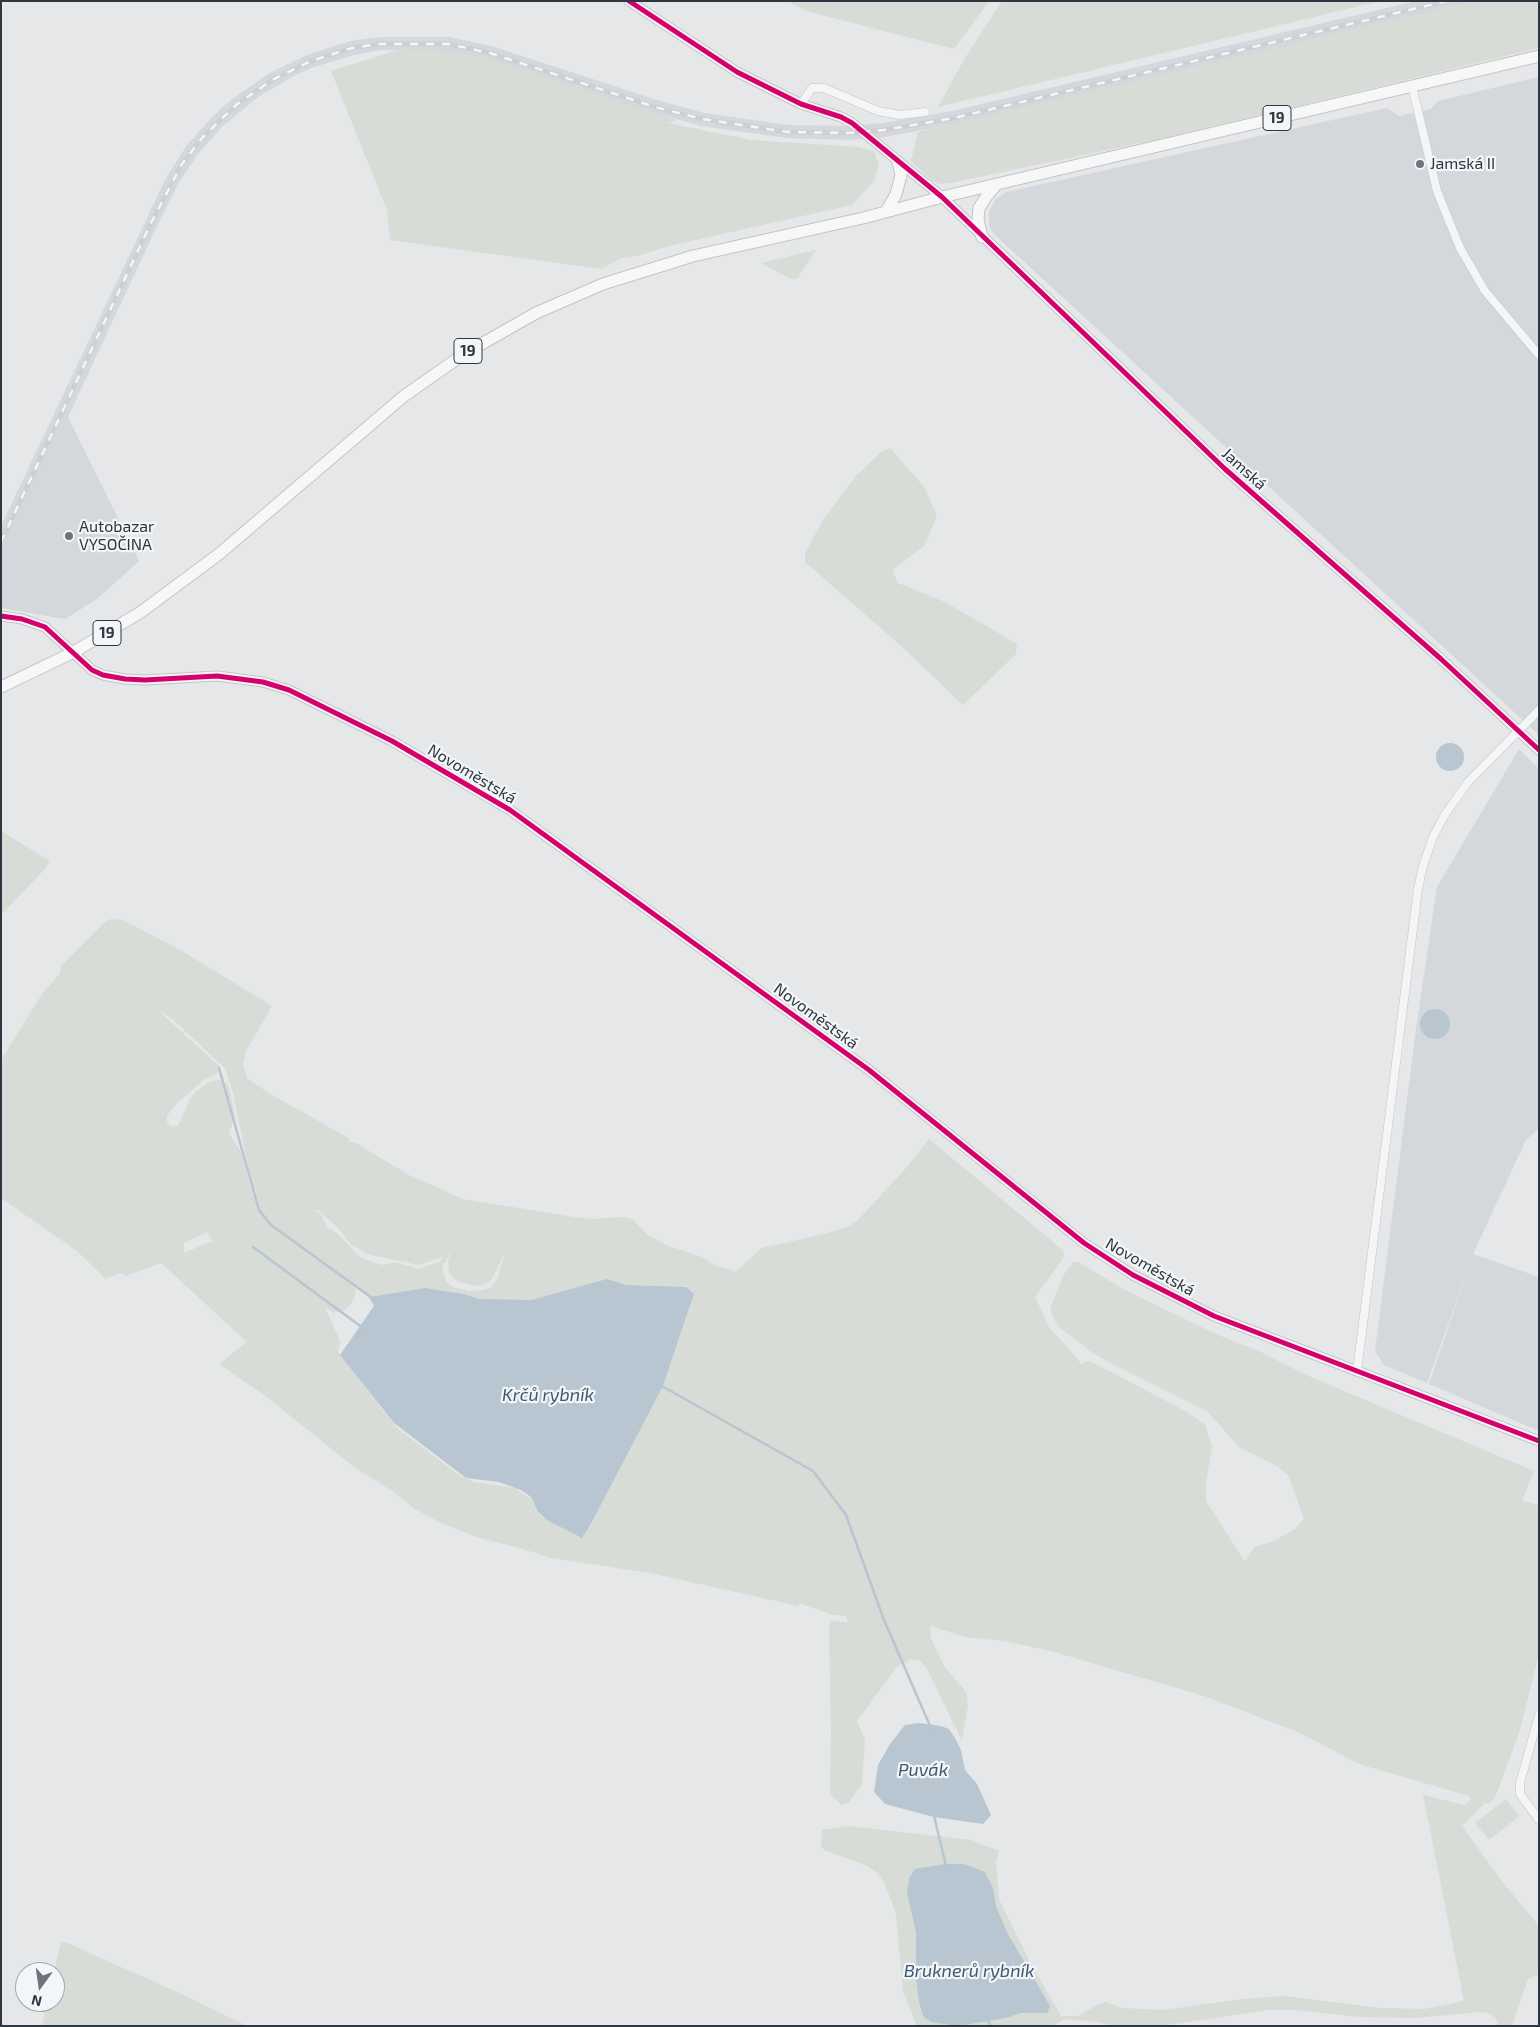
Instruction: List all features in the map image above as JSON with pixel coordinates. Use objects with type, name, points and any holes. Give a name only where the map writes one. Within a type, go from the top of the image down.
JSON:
[{"type":"main road","name":"19","points":[[1,687],[72,653],[141,612],[219,554],[404,396],[464,354],[536,313],[603,284],[693,256],[886,212],[1539,56]]},
{"type":"main road","points":[[886,212],[896,194],[901,175],[898,162]]},
{"type":"main road","points":[[982,236],[978,220],[980,208],[986,196],[996,185]]},
{"type":"street","name":"Jamská","points":[[629,1],[737,72],[801,104],[841,117],[942,198],[1225,470],[1539,750]]},
{"type":"street","points":[[1412,86],[1437,191],[1460,248],[1486,290],[1539,355]]},
{"type":"street","points":[[801,104],[812,88],[824,88],[878,111],[900,115],[925,112]]},
{"type":"street","name":"Novoměstská","points":[[1,616],[22,619],[45,627],[92,670],[112,678],[145,680],[217,676],[263,682],[289,690],[392,741],[510,810],[534,827],[869,1070],[1084,1242],[1156,1289],[1214,1316],[1539,1441]]},
{"type":"street","points":[[1357,1371],[1418,889],[1423,866],[1433,837],[1444,816],[1468,782],[1517,729],[1539,710]]},
{"type":"street","points":[[1539,1715],[1520,1783],[1520,1794],[1539,1820]]},
{"type":"shaded area","points":[[787,1],[989,1],[954,49],[806,11]]},
{"type":"shaded area","points":[[1002,1],[1381,1],[938,107],[965,58]]},
{"type":"shaded area","points":[[1416,1],[1477,1],[955,124],[884,137],[848,140],[787,138],[701,126],[614,101],[488,59],[447,51],[380,50],[354,55],[314,67],[294,76],[258,97],[223,126],[198,154],[178,184],[157,226],[68,417],[139,561],[97,599],[65,619],[1,608],[1,526],[166,178],[187,145],[213,116],[231,100],[268,74],[309,54],[351,41],[379,37],[449,37],[491,46],[657,100],[704,113],[788,125],[847,126],[883,123],[952,111]]},
{"type":"shaded area","points":[[1477,1],[1539,1],[1539,48],[1155,140],[951,183],[940,184],[931,180],[911,161],[918,132]]},
{"type":"shaded area","points":[[401,49],[447,51],[488,59],[678,120],[668,123],[751,140],[859,147],[874,151],[879,165],[874,181],[852,205],[669,246],[638,256],[622,258],[601,269],[390,240],[387,210],[331,71]]},
{"type":"shaded area","points":[[1539,77],[1539,735],[995,235],[989,226],[989,212],[995,200],[1006,192],[1387,108],[1399,116],[1431,109],[1438,101]]},
{"type":"shaded area","points":[[816,250],[797,279],[791,279],[761,263]]},
{"type":"shaded area","points":[[890,448],[924,487],[937,516],[924,546],[892,570],[898,583],[945,602],[1017,644],[1016,654],[963,705],[899,644],[805,562],[805,553],[823,520],[855,477],[881,452]]},
{"type":"shaded area","points":[[1519,749],[1539,769],[1539,1128],[1526,1140],[1473,1254],[1539,1277],[1539,1431],[1429,1384],[1469,1266],[1427,1383],[1384,1365],[1375,1351],[1416,1029],[1437,887]]},
{"type":"shaded area","points":[[1,831],[50,861],[45,869],[1,915]]},
{"type":"shaded area","points":[[111,919],[123,920],[182,951],[272,1006],[246,1051],[243,1064],[247,1078],[267,1092],[350,1139],[348,1142],[354,1142],[409,1175],[463,1199],[574,1217],[592,1219],[625,1217],[632,1219],[648,1235],[666,1245],[702,1257],[718,1267],[733,1270],[734,1273],[762,1248],[820,1235],[848,1227],[857,1221],[907,1167],[929,1139],[1063,1250],[1064,1256],[1060,1263],[1035,1297],[1050,1329],[1082,1365],[1086,1361],[1092,1362],[1187,1412],[1205,1424],[1212,1447],[1206,1483],[1206,1501],[1245,1562],[1254,1547],[1274,1541],[1295,1529],[1304,1518],[1288,1475],[1278,1467],[1239,1447],[1208,1412],[1114,1365],[1090,1351],[1060,1328],[1051,1313],[1051,1306],[1063,1276],[1073,1262],[1078,1262],[1125,1290],[1218,1335],[1261,1352],[1306,1375],[1534,1471],[1522,1501],[1539,1505],[1539,1654],[1520,1730],[1494,1799],[1488,1804],[1485,1803],[1462,1826],[1501,1880],[1539,1926],[1539,1974],[1528,1979],[1512,2026],[1498,2026],[1496,2018],[1489,2013],[1480,2012],[1416,2018],[1360,2017],[1295,2010],[1269,2010],[1161,2026],[1111,2025],[1064,2019],[1053,2026],[917,2026],[903,1991],[896,1914],[885,1884],[878,1874],[868,1866],[824,1850],[821,1846],[822,1830],[848,1826],[971,1840],[999,1851],[996,1863],[999,1899],[1034,1970],[1061,2016],[1078,2016],[1106,2002],[1122,2008],[1163,2010],[1242,1999],[1285,1996],[1381,2008],[1425,2009],[1464,2001],[1423,1795],[1465,1805],[1470,1801],[1469,1796],[1359,1764],[1298,1732],[1204,1696],[1051,1651],[1004,1641],[965,1637],[931,1626],[930,1636],[944,1666],[966,1692],[968,1705],[962,1741],[927,1669],[919,1660],[911,1659],[896,1668],[857,1721],[865,1740],[862,1784],[849,1802],[842,1805],[830,1794],[829,1628],[831,1620],[848,1623],[846,1616],[833,1615],[799,1603],[799,1606],[650,1573],[551,1558],[480,1538],[443,1524],[415,1509],[394,1492],[354,1467],[267,1397],[219,1364],[247,1342],[161,1263],[126,1276],[120,1273],[106,1279],[77,1251],[1,1198],[1,1060],[42,994],[60,973],[61,966],[106,921]],"holes":[[[159,1011],[171,1018],[225,1068],[233,1093],[251,1181],[257,1192],[253,1196],[241,1152],[229,1133],[235,1116],[228,1084],[219,1080],[209,1082],[196,1091],[190,1099],[178,1126],[170,1126],[167,1122],[167,1116],[176,1104],[204,1080],[221,1071],[219,1066]],[[318,1210],[337,1227],[351,1244],[366,1254],[419,1265],[443,1257],[441,1261],[418,1269],[396,1262],[382,1265],[361,1258],[337,1233],[327,1227],[320,1213],[313,1211]],[[207,1232],[214,1243],[210,1242],[184,1253],[184,1243]],[[453,1249],[448,1260],[449,1273],[458,1282],[477,1286],[484,1285],[492,1279],[506,1250],[497,1279],[491,1287],[485,1290],[468,1291],[453,1287],[446,1281],[442,1266]],[[607,1280],[626,1285],[655,1286],[691,1305],[663,1386],[593,1520],[581,1537],[540,1516],[531,1499],[515,1488],[474,1482],[460,1476],[395,1426],[338,1352],[340,1341],[325,1307],[334,1313],[344,1310],[351,1304],[356,1294],[354,1287],[369,1297],[425,1288],[464,1294],[479,1299],[531,1300]]]},
{"type":"shaded area","points":[[1506,1799],[1519,1816],[1489,1840],[1475,1823]]},
{"type":"shaded area","points":[[61,1942],[65,1942],[186,1996],[247,2026],[42,2026],[45,2012],[65,2012],[65,1962],[56,1962]]},
{"type":"water","points":[[1450,743],[1460,747],[1464,757],[1460,767],[1450,771],[1440,767],[1436,757],[1440,747]]},
{"type":"water","points":[[1435,1009],[1446,1013],[1450,1024],[1446,1035],[1435,1039],[1424,1035],[1420,1024],[1424,1013]]},
{"type":"water","name":"Krčů rybník","points":[[607,1279],[626,1285],[686,1287],[694,1294],[663,1386],[582,1538],[547,1520],[538,1512],[531,1497],[521,1490],[499,1482],[466,1478],[394,1423],[340,1355],[374,1306],[369,1297],[425,1288],[464,1294],[479,1299],[531,1300]]},
{"type":"water","name":"Puvák","points":[[919,1723],[949,1729],[955,1738],[961,1750],[965,1770],[977,1784],[991,1815],[983,1824],[934,1817],[885,1804],[874,1792],[878,1765],[890,1744],[905,1725]]},
{"type":"water","name":"Bruknerů rybník","points":[[945,1864],[964,1864],[985,1872],[993,1888],[996,1907],[1008,1934],[1050,2006],[1047,2013],[1021,2013],[1006,2018],[958,2026],[931,2022],[923,2016],[919,2002],[916,1976],[916,1932],[907,1893],[909,1878],[915,1869]]},
{"type":"waterway","points":[[219,1068],[259,1210],[271,1225],[372,1298]]},
{"type":"waterway","points":[[253,1247],[363,1328]]},
{"type":"waterway","points":[[660,1385],[813,1471],[846,1515],[884,1620],[931,1728]]},
{"type":"waterway","points":[[934,1816],[946,1866]]},
{"type":"waterway","points":[[988,2019],[990,2026]]},
{"type":"railway","points":[[1,542],[151,223],[182,164],[202,138],[236,105],[272,80],[311,61],[352,48],[379,44],[448,44],[490,53],[655,107],[702,119],[788,132],[847,133],[884,130],[954,118],[1447,1]]},
{"type":"cycle path","points":[[629,1],[737,72],[801,104],[841,117],[852,123],[942,197],[1225,469],[1441,659],[1539,750]]},
{"type":"cycle path","points":[[1,616],[22,619],[45,627],[92,670],[103,675],[145,680],[217,676],[263,682],[289,690],[392,741],[510,810],[869,1070],[1084,1243],[1133,1275],[1214,1316],[1539,1441]]},
{"type":"place","name":"Jamská II","points":[[1420,164]]},
{"type":"place","name":"Autobazar VYSOČINA","points":[[69,536]]}]
